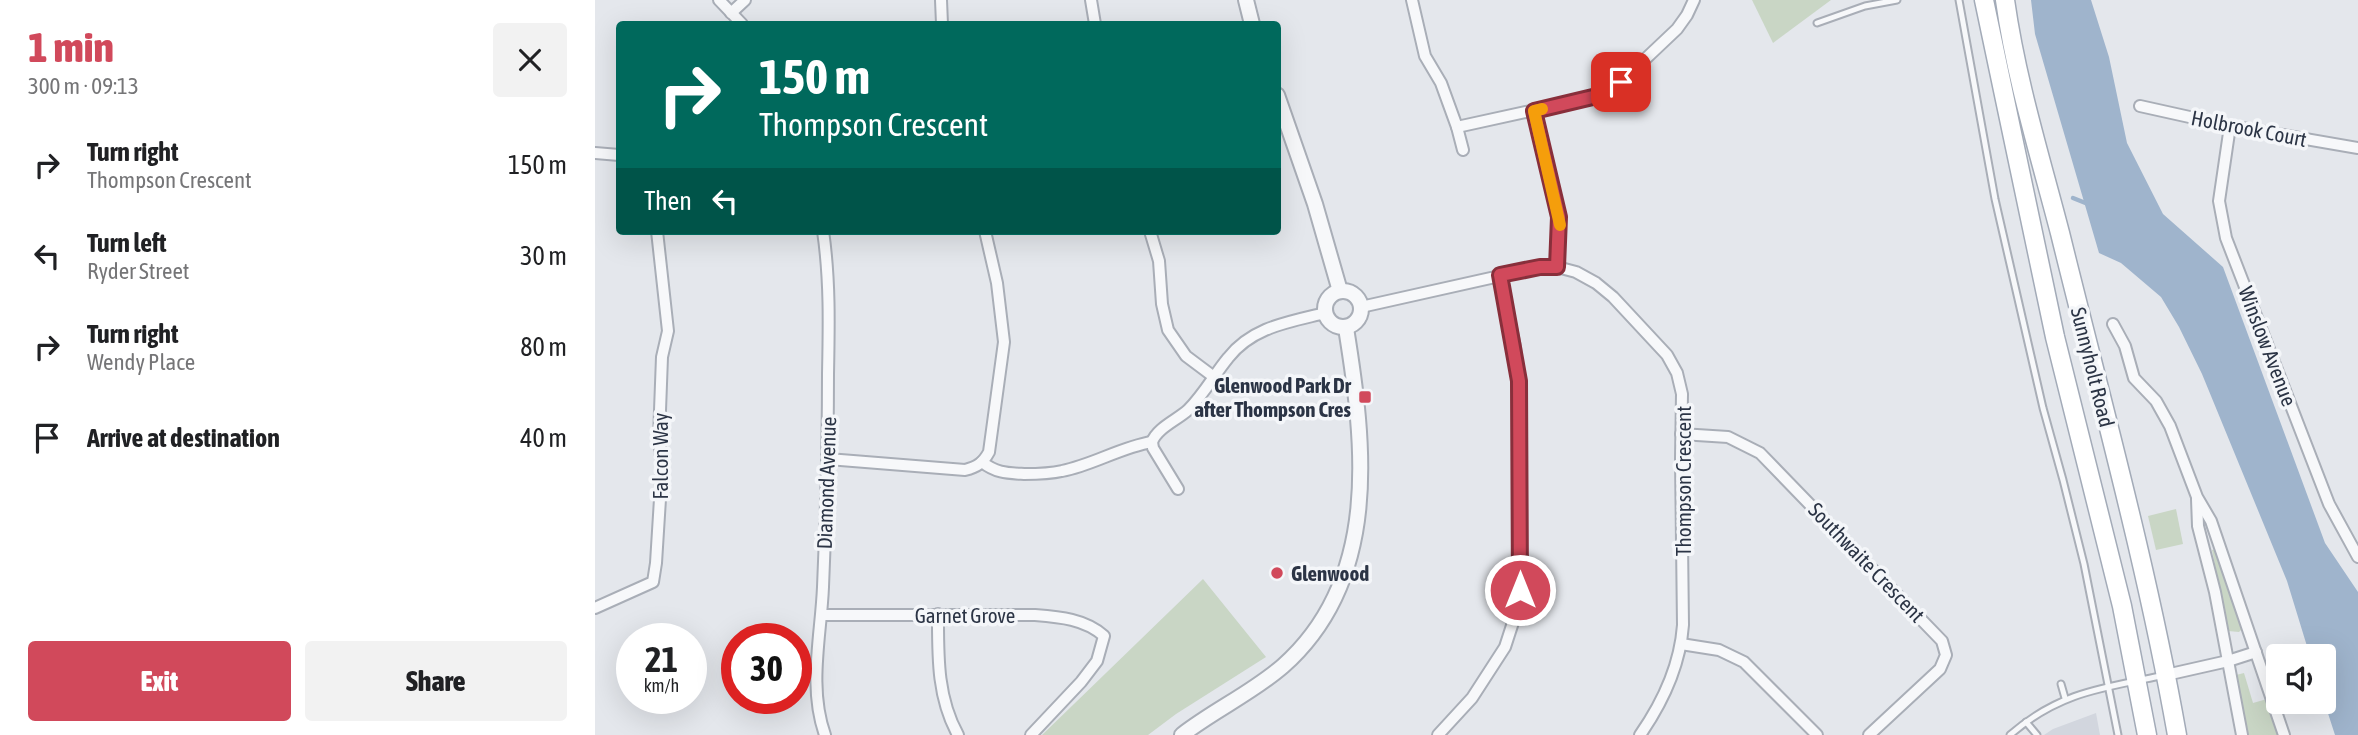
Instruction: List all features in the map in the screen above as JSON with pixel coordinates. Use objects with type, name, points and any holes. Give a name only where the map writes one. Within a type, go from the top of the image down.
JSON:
[{"type":"main road","name":"Sunnyholt Road","points":[[1984,0],[2055,337],[2119,593],[2147,735]]},
{"type":"main road","name":"Sunnyholt Road","points":[[2005,0],[2021,78],[2134,529],[2177,735]]},
{"type":"street","points":[[719,0],[738,21]]},
{"type":"street","points":[[731,13],[745,0]]},
{"type":"street","points":[[941,0],[943,21]]},
{"type":"street","points":[[1091,0],[1094,21]]},
{"type":"street","points":[[1246,0],[1251,21]]},
{"type":"street","points":[[1412,0],[1425,56],[1441,83],[1463,150]]},
{"type":"street","points":[[1457,127],[1590,98],[1613,88],[1677,29],[1694,0]]},
{"type":"street","points":[[1281,106],[1315,204],[1340,291]]},
{"type":"street","name":"Holbrook Court","points":[[2140,106],[2229,126],[2358,148]]},
{"type":"street","points":[[1534,111],[1559,217],[1557,267]]},
{"type":"street","name":"Winslow Avenue","points":[[2229,126],[2219,201],[2227,238],[2329,504],[2358,557]]},
{"type":"street","points":[[595,153],[616,155]]},
{"type":"street","name":"Falcon Way","points":[[595,608],[653,582],[662,463],[659,437],[662,357],[668,331],[657,235]]},
{"type":"street","name":"Diamond Avenue","points":[[824,235],[829,269],[828,459],[822,615],[816,665],[818,698],[825,735]]},
{"type":"street","points":[[828,459],[965,470],[982,462],[989,452],[1002,362],[1003,326],[994,261],[986,235]]},
{"type":"street","points":[[1152,235],[1159,261],[1164,317],[1168,330],[1186,356],[1213,377]]},
{"type":"street","name":"Thompson Crescent","points":[[1361,307],[1500,275],[1540,267],[1557,267],[1576,272],[1596,282],[1667,355],[1677,373],[1682,394],[1684,610],[1681,644],[1664,696],[1640,735]]},
{"type":"street","points":[[1438,735],[1476,693],[1505,646],[1518,607],[1521,410],[1515,347],[1500,275]]},
{"type":"street","points":[[1340,291],[1353,294],[1361,307],[1357,322],[1346,328],[1334,326],[1325,313],[1327,300],[1340,291]]},
{"type":"street","points":[[1178,489],[1156,454],[1152,442],[1156,434],[1189,409],[1230,355],[1251,336],[1279,324],[1325,313]]},
{"type":"street","points":[[2113,324],[2125,346],[2134,378],[2156,401],[2170,426],[2197,497],[2211,520],[2284,735]]},
{"type":"street","points":[[1182,735],[1261,684],[1285,664],[1318,626],[1340,585],[1354,544],[1359,509],[1357,412],[1346,328]]},
{"type":"street","name":"Southwaite Crescent","points":[[1681,434],[1728,437],[1760,453],[1942,641],[1945,655],[1940,669],[1869,735]]},
{"type":"street","points":[[982,462],[997,472],[1043,474],[1064,471],[1139,444],[1152,442]]},
{"type":"street","points":[[2197,497],[2198,526],[2213,582],[2242,735]]},
{"type":"street","points":[[938,614],[938,680],[951,722],[958,735]]},
{"type":"street","name":"Garnet Grove","points":[[822,615],[1062,617],[1093,626],[1104,636],[1097,661],[1031,735]]},
{"type":"street","points":[[1681,644],[1719,650],[1744,662],[1817,735]]},
{"type":"street","points":[[2166,675],[2256,652]]},
{"type":"lane","points":[[1817,23],[1865,6],[1897,0]]},
{"type":"lane","points":[[1959,0],[1995,199],[2043,408],[2081,552],[2118,735]]},
{"type":"lane","points":[[2010,735],[2065,698],[2108,686],[2166,675]]},
{"type":"lane","points":[[2061,684],[2065,698]]},
{"type":"lane","points":[[2026,722],[2037,735]]},
{"type":"shaded area","points":[[2096,713],[2100,735],[2044,735],[2053,729]]},
{"type":"green space","points":[[1752,0],[1831,0],[1773,43]]},
{"type":"green space","points":[[2176,509],[2183,544],[2156,550],[2148,516]]},
{"type":"green space","points":[[2216,549],[2243,628],[2239,632],[2228,631],[2212,550]]},
{"type":"green space","points":[[1203,579],[1266,657],[1148,735],[1042,735]]},
{"type":"green space","points":[[2244,673],[2253,703],[2266,699],[2266,714],[2272,714],[2279,735],[2247,735],[2236,675]]},
{"type":"water","points":[[2031,0],[2091,0],[2109,57],[2127,143],[2163,214],[2223,267],[2325,543],[2358,592],[2358,735],[2335,735],[2328,714],[2336,714],[2336,644],[2306,644],[2287,581],[2202,374],[2179,327],[2161,297],[2121,263],[2099,253],[2035,34]]},
{"type":"waterway","points":[[2073,198],[2088,204]]},
{"type":"slow traffic","points":[[1542,109],[1534,111],[1560,225]]},
{"type":"place","name":"Glenwood Park Dr after Thompson Cres","points":[[1365,397]]},
{"type":"place","name":"Glenwood","points":[[1277,573]]},
{"type":"route","points":[[1520,590],[1521,410],[1515,347],[1500,275],[1540,267],[1557,267],[1559,217],[1534,111],[1597,96],[1621,82]]}]
